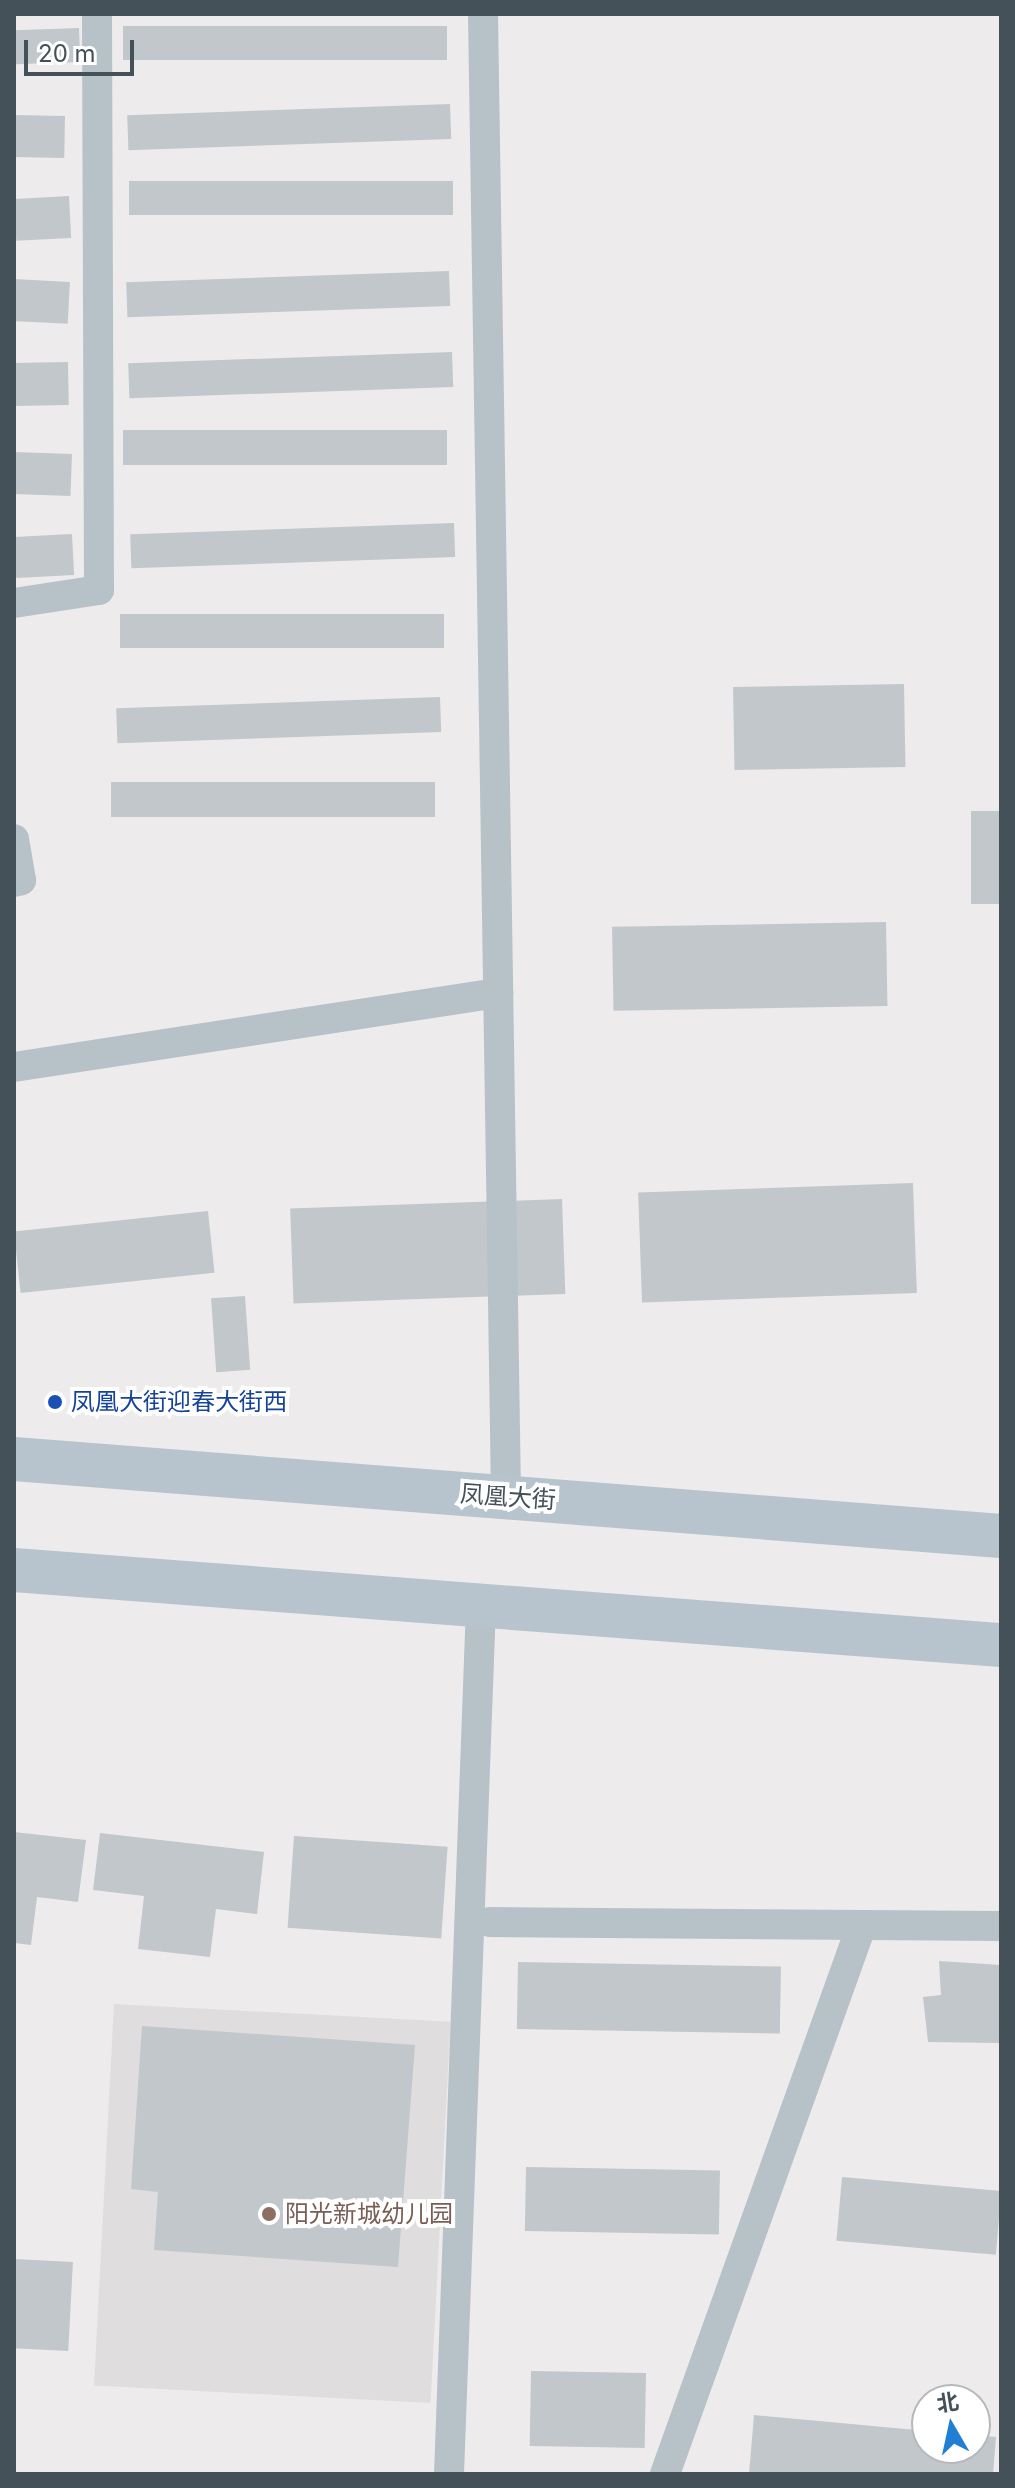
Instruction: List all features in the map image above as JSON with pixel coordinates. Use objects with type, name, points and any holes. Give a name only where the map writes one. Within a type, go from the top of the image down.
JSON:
[{"type":"main road","name":"凤凰大街","points":[[14,1459],[1001,1536]]},
{"type":"main road","points":[[14,1570],[1001,1645]]},
{"type":"street","points":[[14,603],[99,590],[97,14]]},
{"type":"street","points":[[483,14],[506,1497]]},
{"type":"street","points":[[14,839],[21,880],[14,882]]},
{"type":"street","points":[[14,1067],[498,993]]},
{"type":"street","points":[[449,2474],[481,1607]]},
{"type":"street","points":[[490,1922],[1001,1926]]},
{"type":"street","points":[[665,2474],[861,1927]]},
{"type":"shaded area","name":"阳光新城幼儿园","points":[[114,2004],[451,2022],[431,2403],[94,2385]]},
{"type":"building","points":[[123,26],[447,26],[447,60],[123,60]]},
{"type":"building","points":[[79,28],[80,62],[15,64],[14,30]]},
{"type":"building","points":[[450,104],[451,139],[128,150],[127,115]]},
{"type":"building","points":[[14,115],[65,116],[64,158],[14,157]]},
{"type":"building","points":[[129,181],[453,181],[453,215],[129,215]]},
{"type":"building","points":[[69,196],[71,238],[16,241],[14,199]]},
{"type":"building","points":[[449,271],[450,306],[127,317],[126,282]]},
{"type":"building","points":[[14,279],[70,282],[68,324],[14,321]]},
{"type":"building","points":[[452,352],[453,387],[129,398],[128,363]]},
{"type":"building","points":[[68,362],[69,405],[15,406],[14,363]]},
{"type":"building","points":[[123,430],[447,430],[447,465],[123,465]]},
{"type":"building","points":[[14,452],[72,454],[70,496],[14,494]]},
{"type":"building","points":[[454,523],[455,557],[131,568],[130,534]]},
{"type":"building","points":[[72,534],[74,575],[16,578],[14,537]]},
{"type":"building","points":[[120,614],[444,614],[444,648],[120,648]]},
{"type":"building","points":[[904,684],[905,767],[734,770],[733,687]]},
{"type":"building","points":[[440,697],[441,732],[117,743],[116,708]]},
{"type":"building","points":[[111,782],[435,782],[435,817],[111,817]]},
{"type":"building","points":[[971,811],[1001,811],[1001,904],[971,904]]},
{"type":"building","points":[[886,922],[887,1006],[614,1011],[612,927]]},
{"type":"building","points":[[913,1183],[917,1293],[642,1303],[638,1193]]},
{"type":"building","points":[[562,1199],[565,1294],[293,1303],[290,1208]]},
{"type":"building","points":[[208,1211],[214,1273],[21,1293],[14,1231]]},
{"type":"building","points":[[245,1296],[250,1370],[216,1372],[211,1298]]},
{"type":"building","points":[[14,1832],[86,1840],[78,1902],[37,1897],[31,1945],[14,1943]]},
{"type":"building","points":[[100,1833],[264,1852],[257,1914],[216,1909],[210,1957],[138,1949],[144,1896],[93,1890]]},
{"type":"building","points":[[294,1836],[448,1847],[441,1939],[288,1928]]},
{"type":"building","points":[[939,1961],[1001,1965],[1001,2043],[928,2042],[923,1997],[941,1995]]},
{"type":"building","points":[[518,1962],[781,1967],[780,2034],[517,2029]]},
{"type":"building","points":[[142,2026],[415,2045],[398,2267],[154,2250],[158,2192],[131,2189]]},
{"type":"building","points":[[526,2167],[720,2170],[719,2234],[525,2231]]},
{"type":"building","points":[[842,2177],[1001,2191],[996,2255],[836,2241]]},
{"type":"building","points":[[14,2259],[73,2262],[68,2351],[14,2348]]},
{"type":"building","points":[[531,2371],[646,2373],[645,2448],[530,2446]]},
{"type":"building","points":[[754,2415],[911,2430],[911,2464],[991,2464],[991,2437],[996,2437],[993,2474],[749,2474]]},
{"type":"place","name":"凤凰大街迎春大街西","points":[[55,1402]]},
{"type":"place","name":"阳光新城幼儿园","points":[[269,2214]]}]
